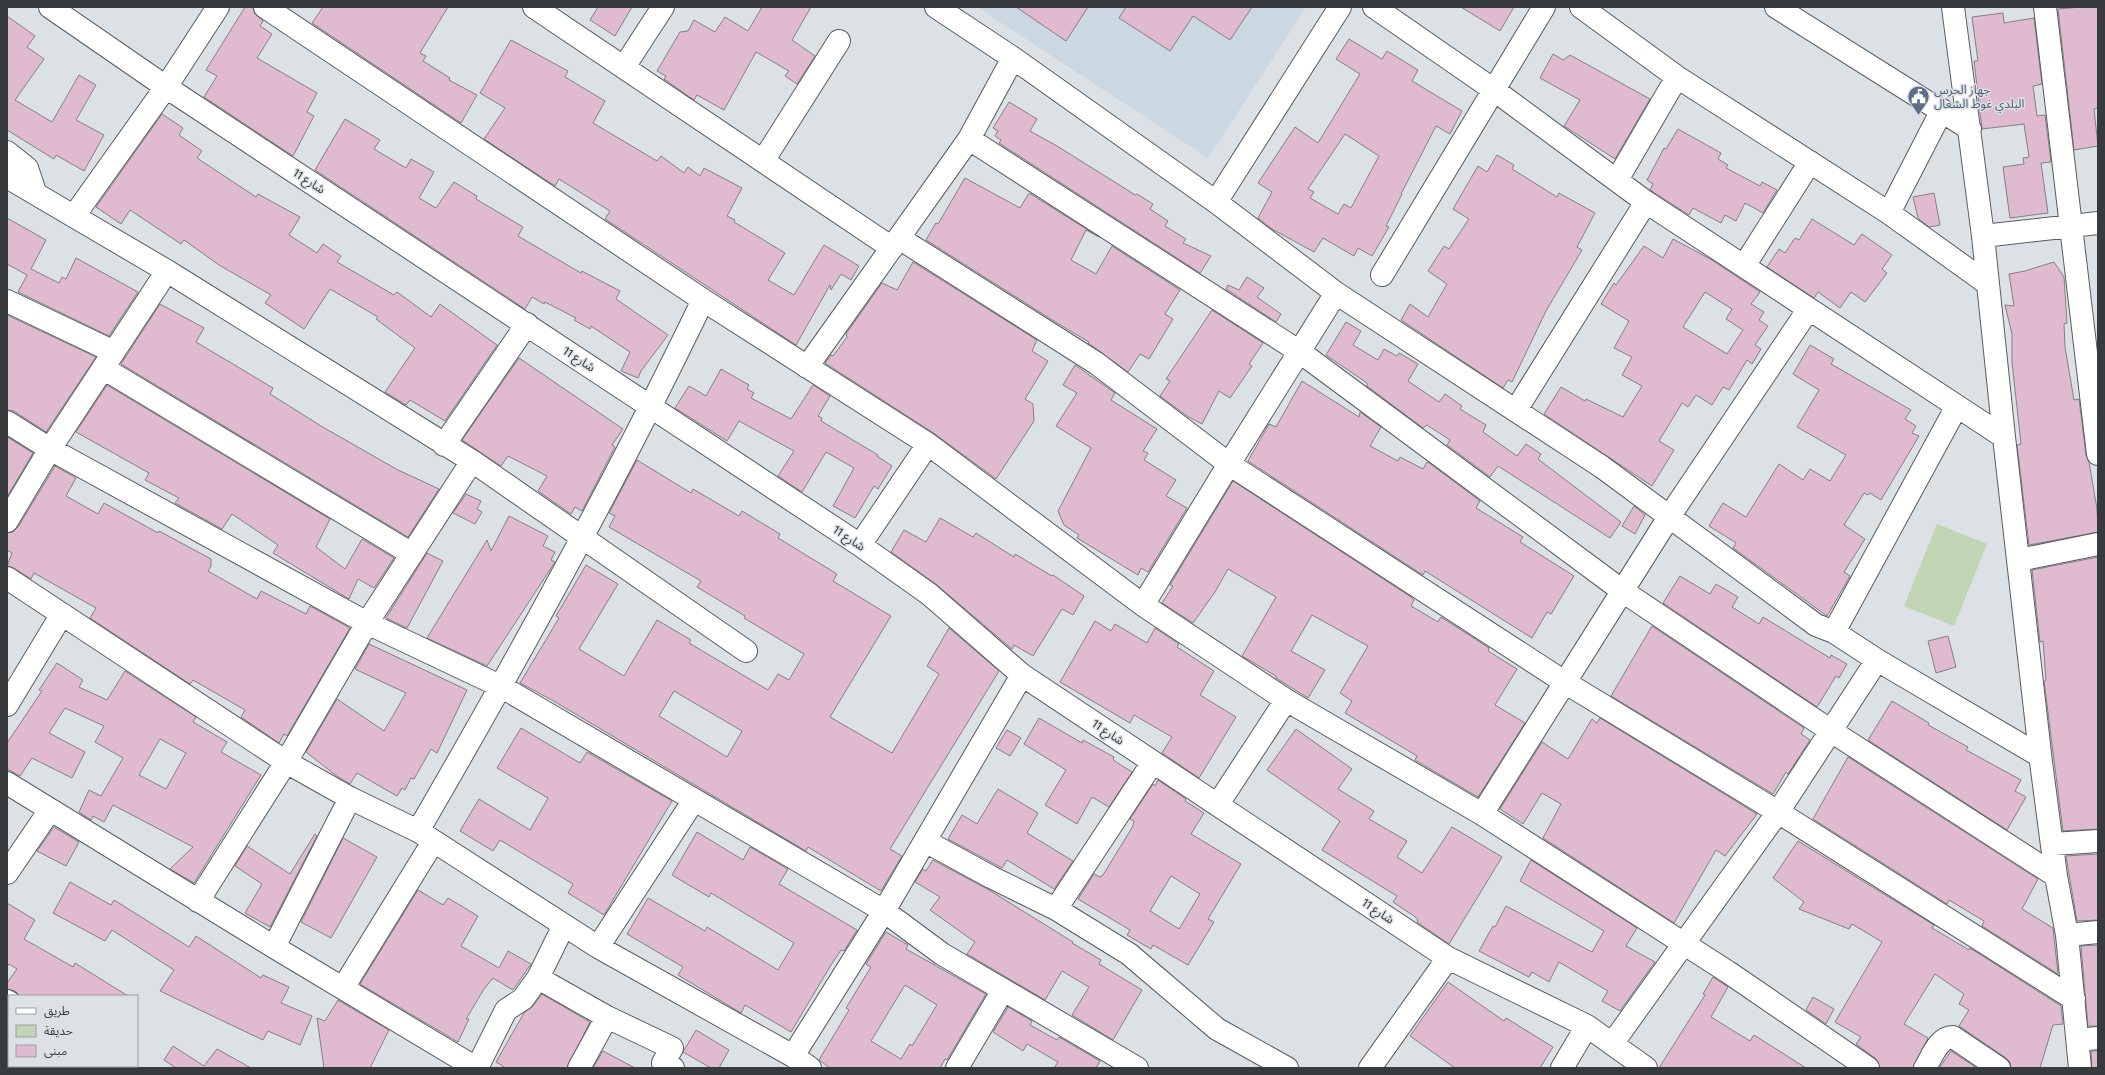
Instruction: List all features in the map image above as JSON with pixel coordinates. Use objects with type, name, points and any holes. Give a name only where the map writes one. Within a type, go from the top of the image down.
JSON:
[{"type":"street","name":"شارع 11","points":[[50,7],[166,86],[860,545],[929,594],[1022,675],[1448,958],[1587,1026],[1646,1068]]},
{"type":"street","points":[[74,216],[166,86],[218,7]]},
{"type":"street","points":[[265,7],[703,300],[928,444],[1143,605],[1286,700],[1482,814],[1728,972],[1868,1068]]},
{"type":"street","points":[[534,7],[763,161],[1096,363],[1229,464],[1566,683],[1778,812],[2074,999]]},
{"type":"street","points":[[624,67],[663,7]]},
{"type":"street","points":[[936,7],[1013,58],[1216,202],[1336,293],[1602,466],[1816,625],[1834,632],[1877,660],[2040,756]]},
{"type":"street","points":[[1216,202],[1340,7]]},
{"type":"street","points":[[1374,7],[1494,90],[1646,202],[1808,310],[2004,437]]},
{"type":"street","points":[[1382,275],[1544,7]]},
{"type":"street","points":[[1580,7],[1677,77],[1889,213],[1988,284]]},
{"type":"street","points":[[1776,7],[1970,129]]},
{"type":"street","points":[[1953,7],[1984,236],[2004,437],[2040,756],[2053,844],[2056,876],[2067,935],[2074,999],[2088,1039],[2080,1068]]},
{"type":"street","points":[[2045,7],[2098,454]]},
{"type":"street","points":[[763,161],[839,41]]},
{"type":"street","points":[[807,367],[969,139],[1013,58]]},
{"type":"street","points":[[1617,180],[1677,77]]},
{"type":"street","points":[[1889,213],[1942,110]]},
{"type":"street","points":[[969,139],[1300,352],[1624,592],[1831,731],[2056,876]]},
{"type":"street","points":[[7,152],[27,168],[35,192]]},
{"type":"street","points":[[1744,266],[1810,162]]},
{"type":"street","points":[[7,177],[35,192],[167,271],[472,461],[746,652]]},
{"type":"street","points":[[1516,410],[1646,202]]},
{"type":"street","points":[[1984,236],[2098,223]]},
{"type":"street","points":[[7,521],[50,449],[167,271]]},
{"type":"street","points":[[1143,605],[1336,293]]},
{"type":"street","points":[[343,988],[426,836],[502,687],[652,407],[703,300]]},
{"type":"street","points":[[7,302],[109,360],[412,554]]},
{"type":"street","points":[[1482,814],[1624,592],[1670,517],[1808,310]]},
{"type":"street","points":[[444,444],[526,324]]},
{"type":"street","points":[[1834,632],[1957,406]]},
{"type":"street","points":[[7,422],[50,449],[367,623],[502,687],[884,911],[942,954],[1137,1068]]},
{"type":"street","points":[[860,545],[928,444]]},
{"type":"street","points":[[198,901],[286,762],[367,623],[472,461]]},
{"type":"street","points":[[2019,560],[2098,544]]},
{"type":"street","points":[[7,578],[286,762],[350,798],[426,836],[598,947],[801,1062],[884,911],[1022,675]]},
{"type":"street","points":[[7,705],[62,614]]},
{"type":"street","points":[[1612,1044],[1778,812],[1877,660]]},
{"type":"street","points":[[1218,804],[1286,700]]},
{"type":"street","points":[[1056,909],[1153,762]]},
{"type":"street","points":[[7,783],[198,901],[477,1068],[506,1010],[523,999],[538,978],[564,925]]},
{"type":"street","points":[[274,947],[350,798]]},
{"type":"street","points":[[598,947],[694,800]]},
{"type":"street","points":[[7,873],[50,810]]},
{"type":"street","points":[[925,841],[991,877],[1056,909],[1128,954],[1217,1029],[1287,1068]]},
{"type":"street","points":[[2053,844],[2098,841]]},
{"type":"street","points":[[2067,935],[2098,932]]},
{"type":"street","points":[[1370,1068],[1448,958]]},
{"type":"street","points":[[538,978],[607,1017],[672,1048],[664,1063],[673,1068]]},
{"type":"street","points":[[957,1068],[1003,990]]},
{"type":"street","points":[[579,1068],[607,1017]]},
{"type":"street","points":[[1562,1068],[1587,1026]]},
{"type":"street","points":[[1925,1068],[1942,1040],[1947,1037],[1953,1037],[1999,1068]]},
{"type":"shaded area","points":[[977,7],[1306,7],[1208,158]]},
{"type":"green space","points":[[1937,524],[1987,544],[1954,626],[1904,606]]},
{"type":"building","points":[[245,7],[253,7],[254,13],[263,21],[260,26],[272,34],[257,58],[317,93],[307,112],[314,116],[293,156],[204,97],[217,76],[206,70]]},
{"type":"building","points":[[323,7],[448,7],[420,53],[426,56],[423,61],[450,78],[449,80],[477,95],[461,123],[312,23]]},
{"type":"building","points":[[598,7],[632,7],[615,36],[590,20]]},
{"type":"building","points":[[762,7],[811,7],[792,40],[815,56],[797,84],[785,76],[789,71],[756,52],[724,110],[697,95],[694,100],[664,79],[666,76],[657,71],[680,32],[688,31],[694,20],[715,32],[725,17],[748,31]]},
{"type":"building","points":[[1016,7],[1088,7],[1066,41]]},
{"type":"building","points":[[1126,7],[1252,7],[1230,40],[1193,16],[1170,51],[1119,18]]},
{"type":"building","points":[[1461,7],[1514,7],[1500,31]]},
{"type":"building","points":[[2098,7],[2098,108],[2094,109],[2098,146],[2074,150],[2058,9]]},
{"type":"building","points":[[2003,13],[2004,23],[2034,18],[2042,84],[2033,86],[2037,116],[2045,115],[2051,162],[2041,163],[2048,213],[2010,218],[2003,167],[2024,164],[2023,158],[2029,157],[2024,124],[1982,129],[1974,61],[1978,61],[1972,17]]},
{"type":"building","points":[[7,16],[35,36],[27,47],[44,59],[15,100],[52,122],[79,75],[96,85],[76,120],[104,135],[84,171],[56,155],[54,159],[7,130]]},
{"type":"building","points":[[1349,39],[1382,59],[1387,51],[1418,70],[1412,81],[1462,111],[1450,134],[1436,126],[1386,226],[1389,227],[1372,256],[1358,248],[1354,256],[1323,238],[1314,252],[1272,229],[1258,218],[1272,192],[1258,183],[1295,127],[1318,143],[1360,74],[1336,59]],"holes":[[[1345,134],[1379,156],[1351,208],[1344,204],[1338,214],[1310,198],[1314,192],[1308,189]]]},
{"type":"building","points":[[511,40],[568,71],[565,77],[605,101],[593,123],[657,161],[661,156],[684,173],[688,167],[700,176],[704,168],[742,188],[727,216],[735,220],[734,222],[785,253],[768,280],[794,295],[824,245],[859,266],[851,280],[841,274],[831,290],[830,285],[796,345],[605,219],[610,211],[559,179],[555,186],[484,139],[505,108],[480,93]]},
{"type":"building","points":[[1553,54],[1563,60],[1570,55],[1650,99],[1615,159],[1564,126],[1580,100],[1540,78]]},
{"type":"building","points":[[1009,102],[1037,119],[1030,131],[1057,146],[1135,195],[1137,194],[1153,204],[1150,209],[1168,221],[1165,226],[1186,239],[1183,243],[1211,256],[1200,273],[999,143],[1001,140],[995,136],[998,131],[993,128]]},
{"type":"building","points":[[162,114],[183,128],[179,135],[202,151],[197,158],[256,197],[258,194],[300,217],[289,235],[317,253],[323,244],[341,256],[337,262],[394,295],[397,292],[431,317],[440,304],[497,345],[445,421],[410,400],[406,405],[385,392],[415,348],[376,319],[378,317],[330,289],[304,329],[265,303],[271,295],[219,265],[184,240],[181,244],[130,210],[121,224],[96,207]]},
{"type":"building","points":[[345,119],[380,140],[374,149],[406,168],[411,159],[434,172],[419,198],[436,208],[454,182],[477,196],[476,199],[523,227],[518,236],[581,273],[582,271],[620,291],[616,299],[668,335],[641,371],[638,378],[621,371],[630,352],[591,326],[590,329],[574,320],[576,318],[532,297],[525,309],[315,170]]},
{"type":"building","points":[[1678,129],[1721,153],[1718,159],[1728,165],[1726,168],[1760,186],[1762,182],[1777,190],[1763,213],[1745,203],[1736,221],[1725,215],[1721,223],[1693,208],[1689,215],[1650,190],[1653,184],[1647,180],[1664,148],[1666,149]]},
{"type":"building","points":[[1497,155],[1514,165],[1512,169],[1557,197],[1559,193],[1595,213],[1577,247],[1582,250],[1546,311],[1512,382],[1508,380],[1503,388],[1401,320],[1410,304],[1428,317],[1447,284],[1428,271],[1444,246],[1449,249],[1469,219],[1453,209],[1478,166],[1487,172]]},
{"type":"building","points":[[965,178],[1020,208],[1029,193],[1099,237],[1086,230],[1071,260],[1096,274],[1112,246],[1180,290],[1165,314],[1173,319],[1149,359],[1140,354],[1128,372],[1088,343],[1089,342],[926,240],[936,223],[938,224]]},
{"type":"building","points":[[1934,193],[1940,225],[1929,227],[1918,218],[1913,197]]},
{"type":"building","points":[[7,218],[46,240],[31,269],[59,283],[62,277],[66,279],[76,258],[138,292],[109,336],[18,292],[27,275],[7,264]]},
{"type":"building","points":[[1812,219],[1854,245],[1862,234],[1892,255],[1882,269],[1887,273],[1865,302],[1851,292],[1840,308],[1818,292],[1814,298],[1767,267],[1779,249],[1785,253],[1795,238],[1799,240]]},
{"type":"building","points":[[1673,239],[1712,260],[1760,292],[1751,304],[1764,312],[1759,320],[1768,326],[1755,345],[1761,349],[1752,364],[1747,360],[1729,390],[1723,387],[1712,405],[1696,395],[1688,407],[1682,403],[1659,441],[1674,450],[1652,486],[1544,414],[1561,387],[1585,401],[1586,399],[1623,417],[1642,386],[1622,375],[1632,357],[1614,348],[1629,321],[1601,304],[1614,283],[1616,285],[1644,246],[1663,258]],"holes":[[[1705,292],[1732,309],[1726,319],[1743,330],[1727,354],[1683,327]]]},
{"type":"building","points":[[913,262],[1037,340],[1032,351],[1048,361],[1025,399],[1033,404],[1034,421],[996,479],[935,434],[825,363],[831,355],[833,356],[847,337],[846,334],[882,283],[897,290]]},
{"type":"building","points":[[2054,262],[2064,277],[2067,323],[2064,324],[2065,347],[2074,400],[2079,399],[2086,455],[2089,462],[2097,509],[2098,532],[2029,545],[2017,445],[2021,444],[2012,362],[2012,334],[2005,305],[2014,306],[2009,274],[2025,271]]},
{"type":"building","points":[[1247,277],[1264,288],[1257,297],[1281,314],[1276,322],[1226,289],[1228,285],[1239,290]]},
{"type":"building","points":[[160,304],[204,328],[196,342],[273,388],[270,394],[321,426],[398,470],[439,489],[408,537],[121,364]]},
{"type":"building","points":[[1212,310],[1263,343],[1249,364],[1252,366],[1230,398],[1219,391],[1202,424],[1187,416],[1160,396],[1170,381],[1166,379]]},
{"type":"building","points":[[7,315],[96,357],[46,432],[14,411],[7,410]]},
{"type":"building","points":[[1346,322],[1361,331],[1353,345],[1378,360],[1384,349],[1397,356],[1399,353],[1418,364],[1408,381],[1439,402],[1445,394],[1462,406],[1460,409],[1486,425],[1483,432],[1517,456],[1526,444],[1541,454],[1538,459],[1621,522],[1610,538],[1498,466],[1490,477],[1447,445],[1450,440],[1427,425],[1423,428],[1367,386],[1367,383],[1326,355]]},
{"type":"building","points":[[1810,345],[1834,359],[1831,364],[1911,410],[1905,419],[1916,426],[1912,433],[1919,436],[1881,500],[1870,493],[1868,495],[1864,493],[1844,525],[1865,539],[1844,572],[1850,576],[1827,616],[1733,548],[1736,543],[1709,526],[1723,503],[1746,517],[1779,464],[1803,480],[1810,469],[1830,481],[1846,455],[1797,427],[1819,390],[1793,374]]},
{"type":"building","points":[[519,358],[623,429],[612,445],[615,447],[582,511],[575,507],[571,514],[538,491],[547,476],[508,456],[501,466],[462,440]]},
{"type":"building","points":[[1075,365],[1115,393],[1111,400],[1157,429],[1143,451],[1148,453],[1144,460],[1176,480],[1166,496],[1187,508],[1148,572],[1141,568],[1138,575],[1077,538],[1079,535],[1064,525],[1058,511],[1091,448],[1056,426],[1077,393],[1063,385]]},
{"type":"building","points":[[721,369],[749,385],[747,389],[754,393],[751,398],[791,419],[813,385],[830,396],[818,416],[822,418],[821,421],[878,455],[877,456],[892,466],[878,489],[874,486],[855,518],[833,506],[854,468],[826,452],[802,492],[778,476],[794,451],[739,421],[727,441],[675,408],[689,386],[706,396]]},
{"type":"building","points":[[1302,381],[1359,417],[1360,412],[1381,427],[1370,446],[1398,461],[1400,457],[1423,469],[1427,462],[1432,465],[1480,501],[1476,508],[1523,537],[1520,542],[1574,576],[1551,614],[1547,612],[1532,638],[1425,571],[1423,575],[1248,461],[1269,424],[1276,427]]},
{"type":"building","points":[[107,385],[330,519],[316,547],[345,569],[362,539],[394,558],[374,588],[358,579],[349,599],[273,553],[278,545],[232,514],[222,529],[175,503],[179,498],[145,480],[149,473],[76,432]]},
{"type":"building","points":[[7,437],[33,453],[7,497]]},
{"type":"building","points":[[637,460],[691,493],[693,489],[739,516],[742,511],[780,534],[778,538],[837,574],[833,581],[891,616],[830,717],[892,753],[939,674],[927,666],[949,628],[999,671],[890,849],[902,856],[881,891],[808,847],[806,851],[552,700],[520,683],[559,618],[556,616],[586,565],[618,584],[579,649],[624,676],[657,620],[691,640],[689,643],[768,690],[778,674],[789,680],[804,654],[744,618],[745,616],[697,587],[701,581],[609,527],[615,516],[609,513]],"holes":[[[674,691],[742,731],[727,757],[659,716]]]},
{"type":"building","points":[[55,466],[76,478],[66,496],[98,514],[104,503],[158,533],[159,531],[211,559],[211,566],[208,571],[257,599],[261,591],[306,614],[310,606],[350,628],[287,736],[284,734],[279,743],[241,717],[245,710],[193,680],[190,684],[90,618],[96,608],[34,573],[31,579],[14,568],[7,566],[12,553],[7,550],[7,533],[13,532],[18,527]]},
{"type":"building","points":[[1233,481],[1411,597],[1414,600],[1411,606],[1438,622],[1441,617],[1489,648],[1488,651],[1517,669],[1495,705],[1525,723],[1478,797],[1415,760],[1417,756],[1345,713],[1352,701],[1340,693],[1368,646],[1312,615],[1291,651],[1325,670],[1308,698],[1276,678],[1276,676],[1242,656],[1276,597],[1228,569],[1215,592],[1193,623],[1162,603],[1173,586],[1170,585]]},
{"type":"building","points":[[466,494],[481,501],[477,509],[482,512],[475,524],[453,513]]},
{"type":"building","points":[[1634,506],[1645,515],[1635,534],[1622,526]]},
{"type":"building","points":[[509,516],[548,536],[543,546],[555,552],[551,560],[555,562],[487,666],[427,638],[487,540],[491,551]]},
{"type":"building","points":[[940,518],[973,537],[976,533],[1014,557],[1015,554],[1052,576],[1053,575],[1084,596],[1073,615],[1062,609],[1033,656],[1014,645],[1012,649],[937,585],[891,552],[904,530],[926,542]]},
{"type":"building","points":[[427,553],[443,561],[407,628],[386,618]]},
{"type":"building","points":[[2098,557],[2098,829],[2063,831],[2044,681],[2046,680],[2043,641],[2040,642],[2032,570]]},
{"type":"building","points":[[1680,576],[1710,594],[1716,584],[1738,597],[1732,607],[1759,624],[1763,617],[1830,658],[1831,655],[1847,664],[1839,678],[1836,676],[1817,707],[1663,603]]},
{"type":"building","points":[[1095,621],[1111,631],[1115,624],[1147,643],[1155,628],[1179,644],[1177,647],[1214,671],[1200,695],[1236,717],[1199,778],[1162,753],[1172,737],[1134,715],[1130,723],[1060,682]]},
{"type":"building","points":[[1652,626],[1804,728],[1801,734],[1810,740],[1788,774],[1786,772],[1773,794],[1611,696]]},
{"type":"building","points":[[1948,636],[1956,667],[1936,673],[1928,641]]},
{"type":"building","points":[[369,644],[467,690],[437,753],[431,749],[414,779],[411,778],[405,790],[402,788],[397,796],[357,773],[350,784],[338,777],[306,752],[337,699],[384,731],[406,693],[355,669]]},
{"type":"building","points":[[57,663],[83,680],[79,687],[107,700],[125,671],[196,717],[193,722],[227,742],[221,752],[261,775],[194,883],[170,869],[193,847],[113,805],[104,822],[93,816],[91,820],[79,812],[89,790],[101,796],[123,758],[95,742],[104,726],[65,708],[49,733],[85,752],[72,778],[32,758],[20,776],[7,769],[7,743],[42,691],[39,690]],"holes":[[[160,739],[186,753],[166,789],[139,775]]]},
{"type":"building","points":[[1892,701],[1929,723],[1928,725],[1968,747],[1966,750],[2021,780],[2015,791],[2026,797],[2007,830],[1868,740]]},
{"type":"building","points":[[1039,718],[1082,743],[1083,740],[1114,757],[1113,760],[1132,772],[1109,807],[1092,797],[1077,824],[1045,805],[1066,770],[1024,744]]},
{"type":"building","points":[[1600,718],[1757,814],[1725,856],[1716,850],[1674,923],[1543,838],[1561,804],[1542,793],[1523,824],[1500,809],[1542,742],[1568,759],[1592,719],[1597,723]]},
{"type":"building","points":[[521,728],[580,763],[587,752],[672,801],[604,915],[568,893],[573,884],[500,840],[493,851],[460,831],[479,799],[530,830],[548,798],[497,768]]},
{"type":"building","points":[[1296,729],[1352,769],[1338,789],[1374,811],[1369,819],[1407,841],[1397,857],[1422,873],[1452,827],[1502,857],[1449,944],[1417,922],[1418,920],[1414,916],[1393,902],[1397,896],[1322,850],[1340,821],[1267,770]]},
{"type":"building","points":[[1007,730],[1021,738],[1010,756],[996,748]]},
{"type":"building","points":[[1848,757],[2038,879],[2022,909],[2053,928],[2058,974],[1982,926],[1984,921],[1949,900],[1947,904],[1813,819]]},
{"type":"building","points":[[1158,780],[1186,799],[1185,801],[1204,813],[1191,834],[1241,864],[1208,919],[1214,922],[1188,965],[1153,945],[1151,949],[1127,935],[1130,930],[1078,899],[1094,874],[1100,877],[1103,875],[1133,826],[1134,821],[1130,819],[1153,784],[1155,786]],"holes":[[[1171,876],[1200,894],[1179,929],[1150,911]]]},
{"type":"building","points":[[998,789],[1038,813],[1027,833],[1073,861],[1054,889],[1007,860],[1002,868],[948,839],[962,815],[977,824]]},
{"type":"building","points":[[54,827],[79,842],[66,866],[37,851]]},
{"type":"building","points":[[697,832],[743,860],[750,847],[788,869],[779,884],[857,930],[844,951],[841,950],[831,965],[791,1032],[745,1005],[741,1013],[678,975],[683,967],[627,934],[648,898],[705,931],[707,927],[778,970],[794,943],[711,893],[709,897],[672,875]]},
{"type":"building","points":[[315,834],[317,836],[270,927],[245,913],[262,884],[235,866],[247,846],[290,874]]},
{"type":"building","points":[[343,838],[377,857],[331,938],[301,922]]},
{"type":"building","points":[[1798,841],[1934,925],[1932,928],[1969,950],[1970,948],[2061,1006],[2063,1024],[2053,1025],[2040,1068],[2011,1068],[2010,1062],[2006,1058],[1959,1026],[1969,1010],[1959,1004],[1964,994],[1935,974],[1904,1024],[1928,1038],[1913,1068],[1880,1068],[1875,1058],[1856,1044],[1861,1037],[1835,1022],[1882,942],[1852,924],[1849,929],[1799,909],[1804,902],[1773,878]]},
{"type":"building","points":[[2098,854],[2098,920],[2077,921],[2066,856]]},
{"type":"building","points":[[933,860],[989,890],[1073,942],[1072,943],[1101,960],[1099,964],[1142,990],[1113,1040],[1072,1015],[1089,987],[1062,971],[1045,1000],[967,954],[975,942],[930,910],[940,897],[915,882],[923,869],[926,871]]},
{"type":"building","points":[[1531,860],[1637,928],[1626,946],[1655,962],[1620,1011],[1602,1001],[1608,991],[1559,962],[1549,982],[1532,972],[1529,977],[1479,951],[1493,926],[1495,927],[1506,906],[1592,952],[1604,931],[1520,881]]},
{"type":"building","points":[[70,882],[111,905],[114,900],[189,947],[196,936],[261,978],[263,975],[289,987],[281,1003],[312,1016],[300,1045],[268,1031],[263,1040],[160,991],[174,970],[112,930],[105,941],[53,913]]},
{"type":"building","points":[[418,890],[443,905],[448,898],[478,916],[461,946],[499,968],[508,951],[531,964],[513,990],[493,978],[484,989],[466,1019],[469,1019],[458,1042],[360,984]]},
{"type":"building","points":[[7,903],[35,920],[24,939],[73,967],[75,963],[126,995],[19,995],[15,991],[7,989],[7,983],[17,969],[9,964],[7,967]]},
{"type":"building","points":[[886,932],[908,945],[906,949],[986,994],[947,1060],[945,1059],[940,1068],[830,1068],[819,1060],[849,1010],[846,1008],[871,967],[866,964]],"holes":[[[905,985],[937,1005],[912,1046],[910,1044],[901,1059],[871,1041]]]},
{"type":"building","points":[[2098,945],[2098,1026],[2088,1026],[2081,946]]},
{"type":"building","points":[[1713,977],[1728,987],[1711,1017],[1750,1041],[1754,1035],[1806,1068],[1659,1068],[1705,995],[1703,994]]},
{"type":"building","points":[[1448,982],[1504,1021],[1506,1018],[1553,1047],[1540,1068],[1455,1068],[1410,1036]]},
{"type":"building","points":[[542,994],[590,1022],[567,1068],[506,1068],[496,1062],[524,1013],[533,1006]]},
{"type":"building","points":[[1813,997],[1834,1009],[1826,1024],[1806,1010]]},
{"type":"building","points":[[338,1000],[389,1030],[370,1068],[324,1068],[317,1018],[325,1021]]},
{"type":"building","points":[[1008,1007],[1032,1021],[1030,1025],[1057,1040],[1059,1037],[1100,1061],[1096,1068],[1054,1068],[1058,1062],[1027,1044],[1023,1051],[993,1032]]},
{"type":"building","points":[[696,1030],[729,1050],[719,1068],[711,1068],[683,1052]]},
{"type":"building","points":[[173,1046],[204,1066],[217,1049],[251,1068],[176,1068],[164,1060]]},
{"type":"building","points":[[603,1051],[635,1068],[593,1068]]},
{"type":"building","points":[[1951,1051],[1977,1068],[1939,1068]]},
{"type":"building","points":[[2091,1051],[2098,1051],[2098,1068],[2092,1068]]},
{"type":"place","name":"جهاز الحرس البلدي غوط الشعال","points":[[1919,116]]}]
